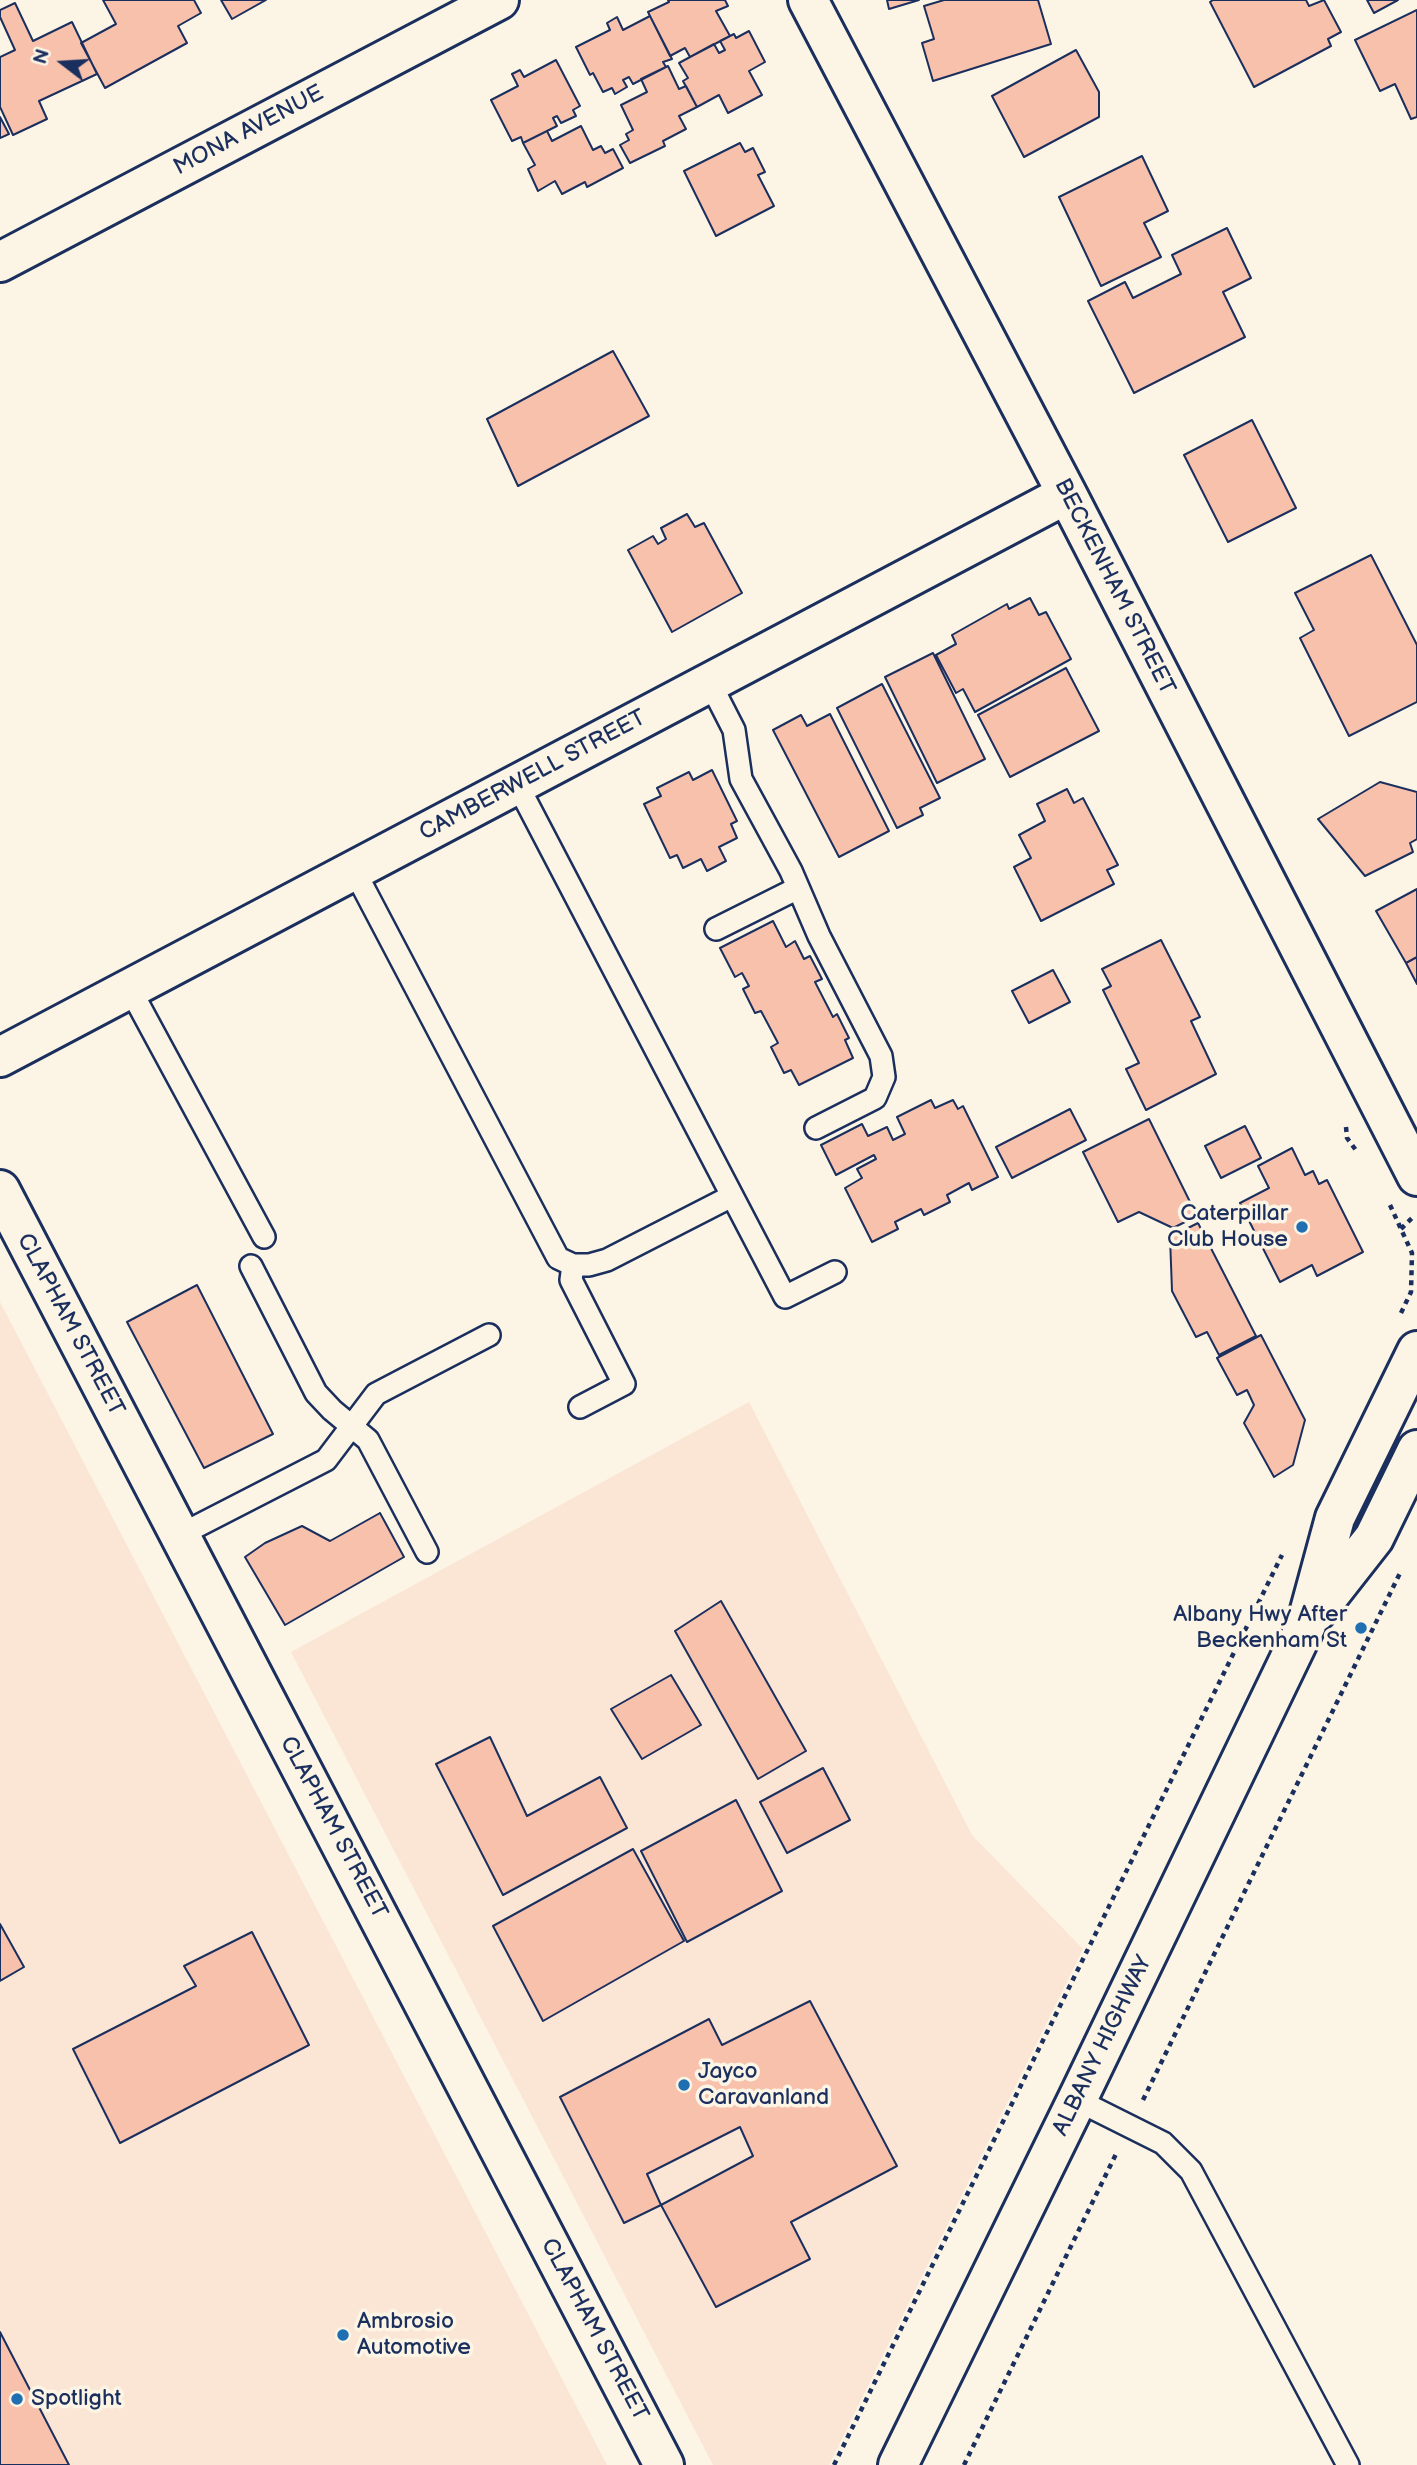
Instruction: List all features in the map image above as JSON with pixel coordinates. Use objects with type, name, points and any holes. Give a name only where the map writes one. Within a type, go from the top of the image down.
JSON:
[{"type":"main road","name":"MONA AVENUE","points":[[0,262],[499,0]]},
{"type":"main road","name":"BECKENHAM STREET","points":[[808,0],[1067,494],[1401,1185]]},
{"type":"main road","name":"CAMBERWELL STREET","points":[[0,1057],[1067,494]]},
{"type":"main road","name":"CLAPHAM STREET","points":[[0,1190],[664,2465]]},
{"type":"main road","name":"ALBANY HIGHWAY","points":[[898,2465],[1306,1625],[1335,1518],[1417,1351]]},
{"type":"main road","name":"ALBANY HIGHWAY","points":[[1306,1625],[1374,1538],[1417,1450]]},
{"type":"lane","points":[[710,683],[734,730],[741,779],[881,1056],[884,1077],[875,1098],[816,1128]]},
{"type":"lane","points":[[517,784],[785,1297],[835,1272]]},
{"type":"lane","points":[[354,870],[558,1258],[573,1265],[607,1261],[732,1196]]},
{"type":"lane","points":[[716,929],[798,888]]},
{"type":"lane","points":[[130,989],[264,1237]]},
{"type":"lane","points":[[573,1265],[571,1280],[624,1384],[580,1407]]},
{"type":"lane","points":[[251,1266],[316,1393],[368,1440],[427,1552]]},
{"type":"lane","points":[[180,1535],[326,1460],[376,1394],[489,1335]]},
{"type":"lane","points":[[1077,2100],[1163,2143],[1191,2171],[1348,2465]]},
{"type":"path","points":[[1346,1126],[1348,1138],[1364,1161]]},
{"type":"path","points":[[1399,1317],[1411,1292],[1412,1253],[1401,1229],[1401,1185]]},
{"type":"path","points":[[1401,1229],[1417,1214]]},
{"type":"path","points":[[834,2465],[1283,1554]]},
{"type":"path","points":[[964,2465],[1405,1563]]},
{"type":"shaded area","points":[[0,1302],[607,2465],[0,2465]]},
{"type":"shaded area","points":[[749,1402],[972,1835],[1083,1949],[829,2465],[713,2465],[291,1652]]},
{"type":"building","points":[[103,0],[194,0],[201,13],[178,26],[187,43],[105,88],[81,43],[116,24]]},
{"type":"building","points":[[221,0],[266,0],[232,19]]},
{"type":"building","points":[[668,0],[725,0],[728,6],[716,11],[730,36],[690,57],[685,48],[670,56],[648,12],[669,2]]},
{"type":"building","points":[[887,0],[919,0],[889,9]]},
{"type":"building","points":[[944,0],[1038,0],[1051,44],[933,81],[922,43],[934,39],[924,6]]},
{"type":"building","points":[[1306,0],[1309,6],[1324,0],[1341,32],[1328,39],[1331,46],[1254,87],[1210,2]]},
{"type":"building","points":[[1367,0],[1398,0],[1374,13]]},
{"type":"building","points":[[15,3],[33,41],[72,22],[97,74],[39,101],[47,119],[13,135],[0,107],[0,57],[15,50],[0,17],[0,10]]},
{"type":"building","points":[[1417,10],[1417,117],[1411,119],[1395,84],[1380,91],[1355,40]]},
{"type":"building","points":[[650,16],[672,59],[663,62],[666,67],[633,84],[629,77],[623,80],[627,87],[615,94],[612,88],[603,92],[593,73],[590,75],[576,47],[610,30],[607,23],[617,17],[623,30]]},
{"type":"building","points":[[749,31],[765,62],[749,71],[762,95],[728,113],[719,95],[697,107],[683,81],[688,78],[679,63],[714,44],[719,53],[725,50],[720,41],[734,34],[736,38]]},
{"type":"building","points":[[1076,50],[1099,92],[1099,117],[1024,157],[992,96]]},
{"type":"building","points":[[556,60],[580,106],[573,110],[576,116],[561,123],[557,116],[553,118],[557,126],[523,143],[521,137],[512,141],[491,100],[518,86],[512,74],[520,70],[524,77]]},
{"type":"building","points":[[668,66],[679,89],[686,86],[697,107],[679,116],[686,129],[663,141],[665,146],[630,163],[620,145],[629,140],[626,134],[633,130],[621,105],[647,92],[641,79]]},
{"type":"building","points":[[0,117],[9,134],[0,138]]},
{"type":"building","points":[[581,126],[593,150],[601,146],[605,153],[613,149],[623,168],[587,187],[585,182],[562,194],[555,181],[538,191],[528,169],[535,165],[523,143],[547,131],[552,141]]},
{"type":"building","points":[[740,143],[745,152],[753,148],[765,172],[758,175],[774,206],[716,236],[684,171]]},
{"type":"building","points":[[1142,156],[1168,211],[1144,223],[1161,257],[1101,286],[1059,197]]},
{"type":"building","points":[[1227,228],[1251,278],[1223,292],[1245,337],[1134,393],[1088,301],[1125,282],[1133,298],[1181,274],[1172,255]]},
{"type":"building","points":[[613,351],[649,416],[518,486],[487,419]]},
{"type":"building","points":[[1252,420],[1296,508],[1228,542],[1184,455]]},
{"type":"building","points":[[687,514],[695,527],[704,523],[742,593],[672,632],[628,550],[653,536],[658,544],[666,539],[661,528]]},
{"type":"building","points":[[1371,555],[1417,645],[1417,702],[1349,736],[1300,638],[1314,630],[1295,593]]},
{"type":"building","points":[[1030,598],[1039,615],[1046,612],[1071,659],[975,712],[963,689],[956,693],[936,655],[956,644],[952,635],[1007,604],[1009,609]]},
{"type":"building","points":[[933,653],[985,759],[937,783],[885,677]]},
{"type":"building","points":[[1066,668],[1099,731],[1010,777],[978,715]]},
{"type":"building","points":[[882,684],[940,798],[920,808],[923,815],[897,828],[837,708]]},
{"type":"building","points":[[830,714],[889,831],[839,857],[773,730],[801,715],[807,726]]},
{"type":"building","points":[[712,770],[737,821],[731,824],[737,838],[719,847],[726,861],[707,871],[701,859],[683,868],[677,855],[670,858],[644,804],[661,796],[657,788],[689,772],[693,780]]},
{"type":"building","points":[[1380,782],[1417,792],[1417,839],[1410,843],[1413,852],[1365,876],[1318,819]]},
{"type":"building","points":[[1067,789],[1074,803],[1083,798],[1118,865],[1107,870],[1114,884],[1041,921],[1014,867],[1031,858],[1019,835],[1045,821],[1037,804]]},
{"type":"building","points":[[1417,889],[1417,957],[1406,963],[1376,911]]},
{"type":"building","points":[[773,921],[786,947],[795,941],[804,959],[810,956],[822,979],[815,982],[833,1017],[837,1014],[849,1038],[845,1040],[853,1058],[799,1085],[791,1070],[784,1073],[771,1047],[778,1043],[761,1011],[755,1013],[743,989],[749,986],[742,973],[735,977],[720,948]]},
{"type":"building","points":[[1161,940],[1200,1017],[1191,1021],[1216,1074],[1146,1110],[1126,1069],[1139,1063],[1103,990],[1111,986],[1102,969]]},
{"type":"building","points":[[1417,957],[1417,984],[1406,963]]},
{"type":"building","points":[[1053,970],[1070,1002],[1029,1023],[1012,991]]},
{"type":"building","points":[[931,1100],[935,1108],[953,1100],[958,1109],[963,1106],[998,1177],[972,1190],[969,1183],[947,1195],[950,1202],[924,1215],[921,1209],[895,1222],[898,1229],[872,1242],[845,1188],[862,1178],[857,1169],[876,1159],[874,1155],[836,1175],[821,1145],[862,1124],[868,1136],[887,1127],[893,1140],[905,1134],[897,1117]]},
{"type":"building","points":[[1070,1109],[1086,1140],[1012,1178],[996,1147]]},
{"type":"building","points":[[1149,1119],[1197,1216],[1173,1228],[1139,1212],[1118,1222],[1083,1152]]},
{"type":"building","points":[[1245,1126],[1261,1158],[1221,1178],[1205,1146]]},
{"type":"building","name":"Caterpillar Club House","points":[[1292,1148],[1305,1175],[1313,1171],[1319,1184],[1327,1180],[1363,1252],[1317,1276],[1312,1265],[1280,1282],[1240,1203],[1269,1188],[1258,1166]]},
{"type":"building","points":[[1198,1223],[1256,1336],[1219,1355],[1207,1332],[1196,1337],[1172,1291],[1170,1237]]},
{"type":"building","points":[[197,1285],[273,1434],[204,1468],[127,1322]]},
{"type":"building","points":[[1261,1335],[1305,1420],[1293,1465],[1274,1477],[1244,1423],[1254,1405],[1247,1390],[1237,1395],[1217,1358]]},
{"type":"building","points":[[380,1513],[404,1557],[285,1625],[245,1557],[265,1543],[302,1526],[330,1541]]},
{"type":"building","points":[[721,1601],[806,1751],[758,1779],[675,1631]]},
{"type":"building","points":[[671,1675],[701,1725],[642,1759],[611,1709]]},
{"type":"building","points":[[490,1737],[527,1816],[600,1777],[627,1828],[503,1895],[436,1764]]},
{"type":"building","points":[[823,1768],[850,1820],[787,1853],[760,1802]]},
{"type":"building","points":[[736,1800],[782,1891],[687,1942],[641,1851]]},
{"type":"building","points":[[633,1849],[684,1941],[543,2021],[493,1926]]},
{"type":"building","points":[[0,1924],[24,1967],[0,1981]]},
{"type":"building","points":[[252,1932],[309,2045],[120,2143],[73,2049],[196,1986],[184,1966]]},
{"type":"building","points":[[810,2001],[897,2166],[791,2222],[810,2259],[716,2307],[661,2205],[624,2223],[560,2097],[709,2019],[722,2045]],"holes":[[[740,2127],[753,2156],[661,2205],[647,2174]]]},
{"type":"building","name":"Spotlight","points":[[0,2332],[69,2465],[0,2465]]},
{"type":"place","name":"Caterpillar Club House","points":[[1302,1227]]},
{"type":"place","name":"Albany Hwy After Beckenham St","points":[[1361,1628]]},
{"type":"place","name":"Jayco Caravanland","points":[[684,2085]]},
{"type":"place","name":"Ambrosio Automotive","points":[[343,2335]]},
{"type":"place","name":"Spotlight","points":[[17,2399]]}]
